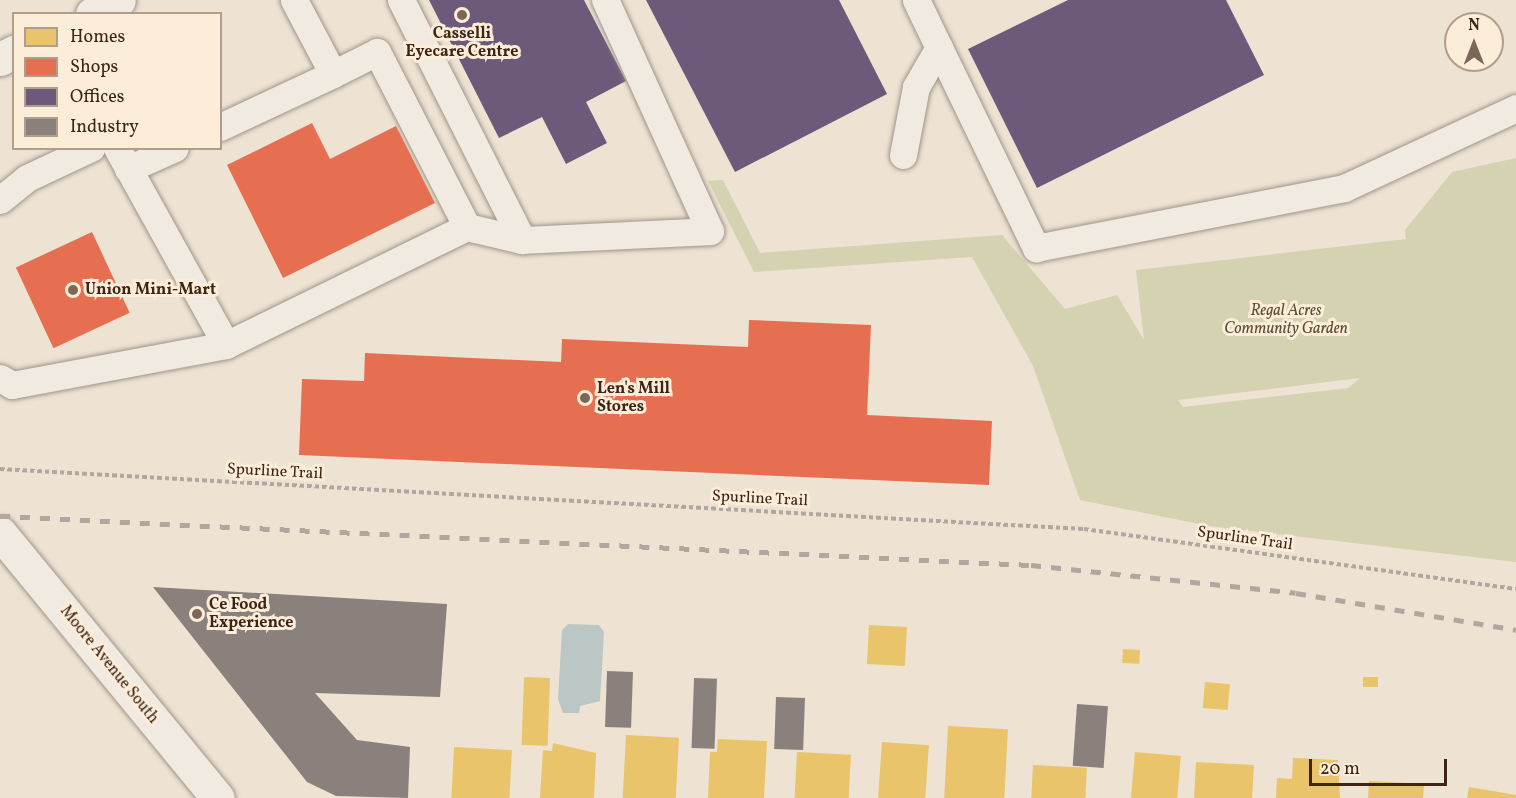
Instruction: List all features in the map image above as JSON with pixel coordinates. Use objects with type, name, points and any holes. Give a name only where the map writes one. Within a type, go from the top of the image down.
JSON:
[{"type":"street","points":[[96,12],[119,0]]},
{"type":"street","name":"Moore Avenue South","points":[[0,533],[218,798]]},
{"type":"lane","points":[[294,0],[333,74]]},
{"type":"lane","points":[[401,0],[522,240]]},
{"type":"lane","points":[[0,378],[12,385],[226,345],[467,227],[522,240],[710,231],[605,0]]},
{"type":"lane","points":[[916,0],[1036,248],[1344,188],[1516,108]]},
{"type":"lane","points":[[903,155],[916,87],[939,47]]},
{"type":"lane","points":[[222,127],[377,52],[467,227]]},
{"type":"lane","points":[[0,200],[27,178],[87,150]]},
{"type":"lane","points":[[165,150],[122,159],[226,345]]},
{"type":"path","name":"Spurline Trail","points":[[0,469],[1084,529],[1516,589]]},
{"type":"green space","name":"Regal Acres Community Garden","points":[[1516,158],[1516,562],[1209,526],[1080,500],[1033,366],[972,257],[754,272],[708,181],[723,180],[760,253],[1002,235],[1065,309],[1117,295],[1144,340],[1136,270],[1406,239],[1405,230],[1452,172]],"holes":[[[1360,378],[1348,388],[1183,407],[1178,400]]]},
{"type":"shaded area","points":[[568,624],[599,625],[604,632],[600,701],[580,706],[579,713],[563,713],[558,699],[562,630]]},
{"type":"building: Homes","points":[[869,625],[907,627],[905,666],[867,664]]},
{"type":"building: Homes","points":[[1123,649],[1140,650],[1139,664],[1122,663]]},
{"type":"building: Homes","points":[[524,677],[550,678],[548,746],[522,745]]},
{"type":"building: Homes","points":[[1363,677],[1378,677],[1378,687],[1363,687]]},
{"type":"building: Homes","points":[[1205,682],[1230,684],[1228,710],[1203,708]]},
{"type":"building: Homes","points":[[948,726],[1008,729],[1004,798],[944,798]]},
{"type":"building: Homes","points":[[626,735],[679,738],[676,798],[623,798]]},
{"type":"building: Homes","points":[[718,739],[767,741],[764,798],[708,798],[710,752],[717,752]]},
{"type":"building: Homes","points":[[882,742],[929,745],[925,798],[878,798]]},
{"type":"building: Homes","points":[[553,743],[596,753],[594,798],[540,798],[543,750],[552,751]]},
{"type":"building: Homes","points":[[454,747],[512,750],[509,798],[451,798]]},
{"type":"building: Homes","points":[[797,752],[851,755],[849,798],[795,798]]},
{"type":"building: Homes","points":[[1135,752],[1181,756],[1177,798],[1131,798]]},
{"type":"building: Homes","points":[[1293,758],[1338,760],[1340,798],[1276,798],[1277,778],[1292,779]]},
{"type":"building: Homes","points":[[1196,762],[1254,765],[1252,798],[1194,798]]},
{"type":"building: Homes","points":[[1033,765],[1087,768],[1085,798],[1031,798]]},
{"type":"building: Homes","points":[[1369,781],[1424,784],[1423,798],[1368,798]]},
{"type":"building: Homes","points":[[1469,787],[1516,795],[1516,798],[1467,798]]},
{"type":"building: Shops","points":[[312,123],[330,159],[396,126],[435,203],[283,278],[227,165]]},
{"type":"building: Shops","name":"Union Mini-Mart","points":[[92,232],[130,313],[53,348],[16,267]]},
{"type":"building: Shops","name":"Len's Mill Stores","points":[[749,320],[871,325],[867,415],[992,421],[989,485],[299,455],[302,379],[364,381],[365,353],[561,362],[562,339],[748,347]]},
{"type":"building: Offices","points":[[429,0],[584,0],[626,81],[586,102],[607,143],[566,164],[542,117],[499,138]]},
{"type":"building: Offices","points":[[646,0],[839,0],[887,94],[735,172]]},
{"type":"building: Offices","points":[[1068,0],[1226,0],[1264,75],[1037,188],[968,49]]},
{"type":"building: Industry","points":[[153,587],[447,604],[440,697],[315,693],[357,740],[410,747],[408,798],[336,796],[307,782]]},
{"type":"building: Industry","points":[[607,671],[633,672],[631,728],[605,727]]},
{"type":"building: Industry","points":[[694,678],[717,679],[715,749],[692,748]]},
{"type":"building: Industry","points":[[776,697],[805,698],[803,750],[774,749]]},
{"type":"building: Industry","points":[[1077,704],[1108,706],[1104,768],[1073,766]]},
{"type":"railway","points":[[0,516],[1031,565],[1296,593],[1516,630]]},
{"type":"place","name":"Casselli Eyecare Centre","points":[[462,15]]},
{"type":"place","name":"Union Mini-Mart","points":[[73,290]]},
{"type":"place","name":"Len's Mill Stores","points":[[585,398]]},
{"type":"place","name":"Ce Food Experience","points":[[197,614]]}]
